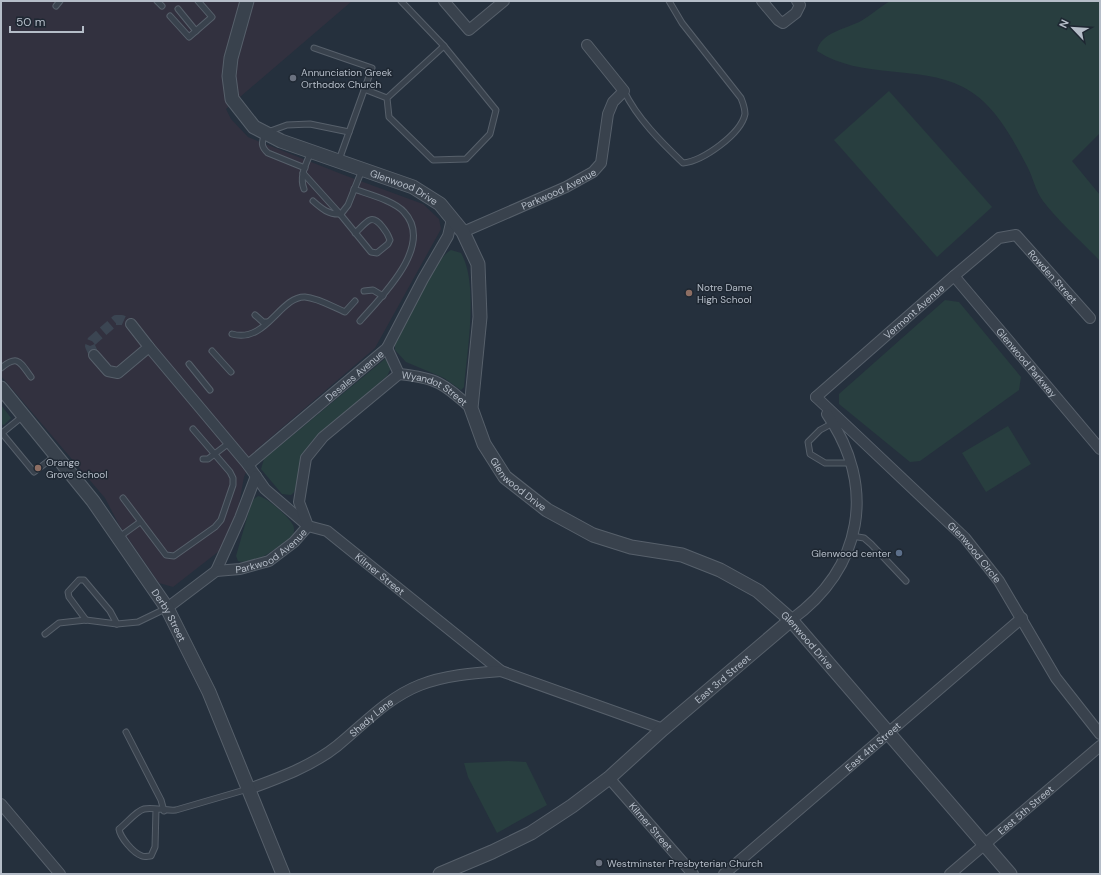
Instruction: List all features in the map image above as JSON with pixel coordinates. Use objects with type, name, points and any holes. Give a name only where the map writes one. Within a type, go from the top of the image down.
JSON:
[{"type":"street","name":"Glenwood Drive","points":[[247,1],[231,58],[229,76],[232,99],[254,127],[281,141],[412,187],[440,204],[463,232],[478,264],[480,317],[471,408],[484,444],[505,476],[547,510],[593,535],[631,547],[682,555],[720,570],[758,591],[791,620],[1010,874]]},
{"type":"street","points":[[444,1],[469,30],[504,1]]},
{"type":"street","points":[[762,1],[778,20],[783,23],[796,14],[800,5],[797,1]]},
{"type":"street","points":[[588,45],[624,90]]},
{"type":"street","name":"Parkwood Avenue","points":[[463,232],[566,187],[592,172],[600,163],[608,114],[613,102],[624,90]]},
{"type":"street","name":"Desales Avenue","points":[[248,465],[387,348],[423,279],[448,236],[452,219]]},
{"type":"street","name":"Vermont Avenue","points":[[816,397],[999,238],[1016,235]]},
{"type":"street","name":"Rowden Street","points":[[1016,235],[1090,318]]},
{"type":"street","name":"Glenwood Parkway","points":[[954,276],[1100,449]]},
{"type":"street","name":"Kilmer Street","points":[[131,324],[248,465],[265,489],[308,526],[327,531],[501,671],[664,729]]},
{"type":"street","points":[[94,355],[108,371],[118,373],[149,347]]},
{"type":"street","name":"Wyandot Street","points":[[387,348],[399,374],[423,376],[446,386],[471,408]]},
{"type":"street","name":"Parkwood Avenue","points":[[216,571],[240,569],[269,561],[294,542],[308,526],[299,502],[306,458],[323,437],[399,374]]},
{"type":"street","name":"Derby Street","points":[[1,388],[57,454],[93,501],[167,608],[209,692],[283,874]]},
{"type":"street","name":"East 3rd Street","points":[[440,874],[456,871],[531,833],[572,806],[609,778],[791,620],[808,608],[825,588],[842,563],[856,525],[857,498],[848,451],[833,423],[816,397]]},
{"type":"street","name":"Glenwood Circle","points":[[816,397],[965,538],[999,581],[1056,678],[1100,734]]},
{"type":"street","points":[[167,608],[216,571],[240,518],[256,476]]},
{"type":"street","name":"East 4th Street","points":[[724,874],[1022,618]]},
{"type":"street","name":"Shady Lane","points":[[249,789],[281,777],[314,761],[336,747],[368,717],[394,699],[420,685],[470,673],[501,671]]},
{"type":"street","name":"East 5th Street","points":[[950,874],[1100,746]]},
{"type":"street","name":"Kilmer Street","points":[[609,778],[693,874]]},
{"type":"street","points":[[1,804],[60,874]]},
{"type":"lane","points":[[56,6],[60,1]]},
{"type":"lane","points":[[157,1],[162,6]]},
{"type":"lane","points":[[170,16],[189,37],[212,17],[198,1]]},
{"type":"lane","points":[[387,98],[388,116],[433,160],[466,159],[490,134],[496,110],[444,46],[407,4],[401,1]]},
{"type":"lane","points":[[624,90],[630,102],[644,121],[683,164],[691,163],[706,155],[738,128],[745,113],[742,98],[682,23],[669,1]]},
{"type":"lane","points":[[178,9],[196,31]]},
{"type":"lane","points":[[387,98],[444,46]]},
{"type":"lane","points":[[314,48],[372,68],[338,161]]},
{"type":"lane","points":[[364,89],[387,98]]},
{"type":"lane","points":[[349,132],[310,124],[287,125],[266,133],[261,143],[263,149],[268,153],[304,171],[340,214],[355,233],[371,252],[374,254],[388,244],[390,240],[378,222],[374,220],[370,220],[355,233]]},
{"type":"lane","points":[[304,189],[302,182],[304,171],[311,151]]},
{"type":"lane","points":[[314,201],[322,209],[333,214],[340,214],[348,205],[362,170]]},
{"type":"lane","points":[[354,189],[388,202],[404,211],[413,224],[415,239],[409,257],[383,296],[360,321]]},
{"type":"lane","points":[[364,291],[373,290],[383,296]]},
{"type":"lane","points":[[232,334],[240,336],[248,335],[261,328],[293,301],[304,297],[314,299],[345,312],[355,301]]},
{"type":"lane","points":[[255,315],[263,322],[268,322]]},
{"type":"lane","points":[[212,350],[231,372]]},
{"type":"lane","points":[[1,368],[11,360],[15,360],[19,362],[32,377]]},
{"type":"lane","points":[[189,364],[210,390]]},
{"type":"lane","points":[[23,415],[1,432],[34,472],[57,454]]},
{"type":"lane","points":[[833,423],[820,430],[808,442],[810,454],[825,463],[851,463]]},
{"type":"lane","points":[[123,498],[166,555],[174,556],[215,527],[225,513],[233,485],[233,478],[215,454],[194,434]]},
{"type":"lane","points":[[203,459],[208,459],[229,443]]},
{"type":"lane","points":[[118,538],[140,522]]},
{"type":"lane","points":[[852,536],[864,538],[906,581]]},
{"type":"lane","points":[[86,620],[69,597],[68,592],[79,580],[84,580],[93,590],[110,611],[117,624]]},
{"type":"lane","points":[[45,634],[59,623],[86,620],[117,624],[138,622],[167,608]]},
{"type":"lane","points":[[126,732],[161,800],[164,811]]},
{"type":"lane","points":[[156,809],[155,847],[151,856],[143,857],[137,854],[120,834],[119,829],[143,809],[156,809],[164,811],[176,810],[249,789]]},
{"type":"shaded area","points":[[1,1],[352,1],[226,109],[231,119],[248,137],[423,204],[439,219],[441,229],[375,348],[256,450],[244,477],[238,510],[223,548],[173,587],[159,583],[119,525],[105,498],[1,376]]},
{"type":"green space","points":[[890,1],[1100,1],[1100,133],[1072,161],[1100,195],[1100,261],[1063,224],[1043,201],[1027,166],[1001,121],[984,102],[974,94],[963,87],[945,80],[908,73],[852,66],[834,60],[817,51],[823,39],[861,21]]},
{"type":"green space","points":[[889,91],[992,207],[937,257],[834,140]]},
{"type":"green space","points":[[451,250],[461,253],[466,266],[471,300],[464,387],[461,390],[444,378],[406,362],[395,350],[395,342],[421,292],[444,255]]},
{"type":"green space","points":[[945,300],[959,302],[1021,377],[1019,390],[920,461],[910,462],[839,404],[839,394]]},
{"type":"green space","points":[[386,358],[391,368],[387,376],[313,440],[305,452],[301,462],[296,489],[291,495],[282,494],[261,469],[264,459]]},
{"type":"green space","points":[[1,405],[11,418],[4,425],[1,424]]},
{"type":"green space","points":[[1008,426],[1031,464],[986,492],[962,453]]},
{"type":"green space","points":[[258,496],[267,500],[291,521],[294,526],[293,534],[292,537],[266,555],[252,561],[238,561],[236,556],[251,504]]},
{"type":"green space","points":[[508,761],[526,762],[547,805],[497,833],[468,777],[464,763]]},
{"type":"tunnel","points":[[94,355],[90,346],[92,341],[116,320],[122,320],[131,324]]},
{"type":"place","name":"Annunciation Greek Orthodox Church","points":[[293,78]]},
{"type":"place","name":"Notre Dame High School","points":[[689,293]]},
{"type":"place","name":"Orange Grove School","points":[[38,468]]},
{"type":"place","name":"Glenwood center","points":[[899,553]]},
{"type":"place","name":"Westminster Presbyterian Church","points":[[599,863]]}]
